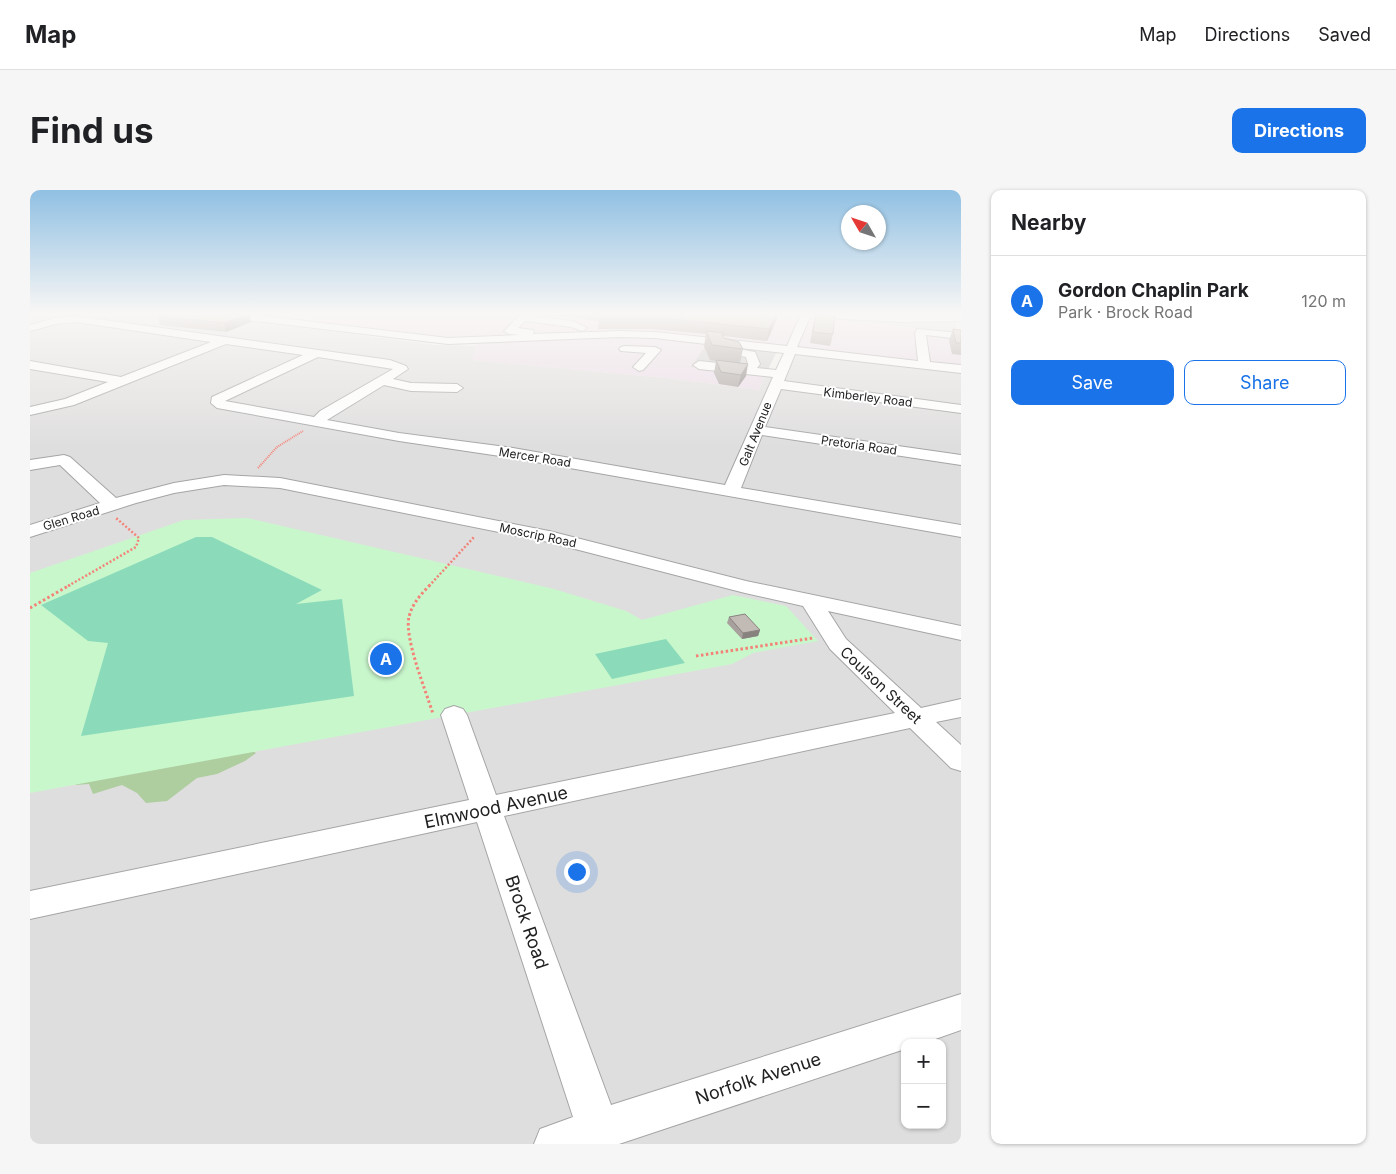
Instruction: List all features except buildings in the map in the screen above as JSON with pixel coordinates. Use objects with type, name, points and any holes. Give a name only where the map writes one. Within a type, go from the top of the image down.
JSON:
[{"type":"street","points":[[30,411],[69,402],[180,359]]},
{"type":"street","name":"Mercer Road","points":[[305,359],[217,400],[222,405],[314,425],[513,453],[961,531]]},
{"type":"street","points":[[314,425],[325,414],[402,369],[390,364],[349,359]]},
{"type":"street","points":[[639,366],[646,359]]},
{"type":"street","points":[[749,370],[754,364],[752,359]]},
{"type":"street","name":"Galt Avenue","points":[[731,491],[786,359]]},
{"type":"street","points":[[904,359],[961,359]]},
{"type":"street","points":[[924,360],[961,369]]},
{"type":"street","points":[[30,365],[124,381]]},
{"type":"street","name":"Kimberley Road","points":[[699,365],[749,370],[777,379],[961,409]]},
{"type":"street","points":[[382,381],[412,387],[457,388]]},
{"type":"street","name":"Pretoria Road","points":[[758,430],[961,460]]},
{"type":"street","points":[[30,465],[64,460],[113,505]]},
{"type":"street","name":"Moscrip Road","points":[[113,505],[174,488],[224,480],[247,480],[297,486],[569,542],[811,602],[961,633]]},
{"type":"street","name":"Glen Road","points":[[30,531],[113,505]]},
{"type":"street","name":"Coulson Street","points":[[811,602],[838,644],[961,761]]},
{"type":"street","name":"Elmwood Avenue","points":[[30,905],[961,708]]},
{"type":"street","name":"Brock Road","points":[[444,714],[487,809],[598,1130]]},
{"type":"street","name":"Norfolk Avenue","points":[[555,1144],[961,1012]]},
{"type":"path","points":[[247,480],[277,447],[314,425]]},
{"type":"path","points":[[30,608],[124,555],[136,546],[139,538],[111,513],[113,505]]},
{"type":"path","points":[[444,714],[407,630],[409,615],[418,600],[486,524]]},
{"type":"path","points":[[696,656],[831,635]]},
{"type":"shaded area","points":[[30,359],[473,359],[473,360],[676,379],[759,390],[765,376],[786,379],[794,359],[837,359],[961,372],[961,1144],[30,1144]]},
{"type":"shaded area","points":[[697,359],[692,367],[765,376],[759,390],[676,379],[472,360]]},
{"type":"shaded area","points":[[697,359],[773,359],[765,376],[691,367]]},
{"type":"shaded area","points":[[881,359],[961,359],[961,368]]},
{"type":"green space","points":[[247,518],[554,589],[626,611],[642,620],[733,595],[786,606],[818,641],[753,653],[732,664],[30,793],[30,573],[184,520]]},
{"type":"green space","points":[[196,537],[212,537],[322,590],[296,604],[342,599],[354,696],[81,736],[108,643],[88,641],[41,605]]},
{"type":"green space","points":[[666,639],[685,663],[612,679],[595,654]]},
{"type":"green space","points":[[245,747],[256,753],[245,761],[217,774],[197,778],[167,801],[146,803],[137,793],[122,785],[93,794],[89,784],[76,785],[71,775]]},
{"type":"place","name":"Gordon Chaplin Park","points":[[386,659]]}]
